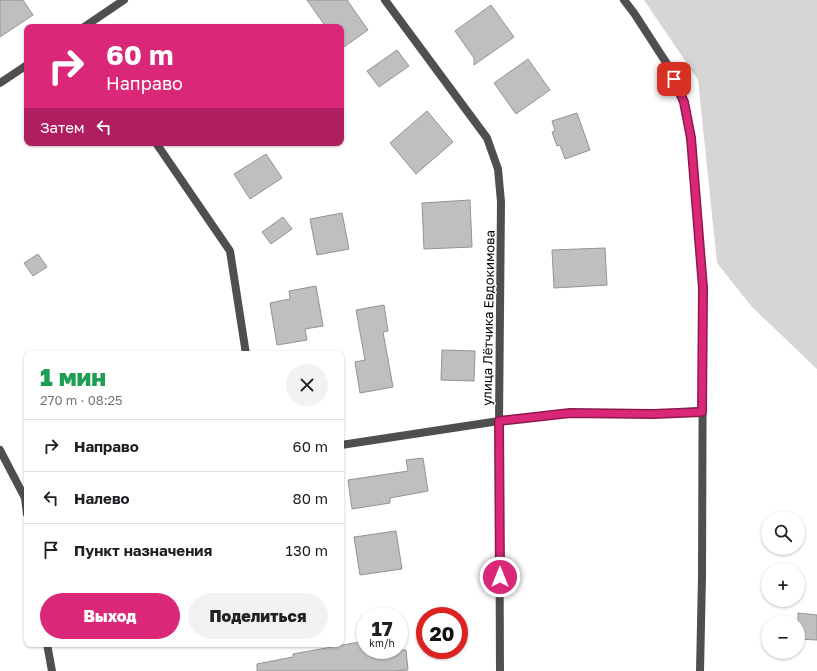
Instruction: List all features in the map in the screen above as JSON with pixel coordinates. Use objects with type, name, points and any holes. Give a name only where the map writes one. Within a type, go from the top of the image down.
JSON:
[{"type":"street","points":[[88,24],[124,0]]},
{"type":"street","name":"улица Лётчика Евдокимова","points":[[385,0],[487,138],[498,169],[501,202],[499,421],[500,671]]},
{"type":"street","points":[[624,0],[669,67],[684,102],[691,138],[703,288],[702,577],[700,671]]},
{"type":"street","points":[[0,83],[24,67]]},
{"type":"street","points":[[158,146],[230,251],[246,351]]},
{"type":"street","points":[[344,445],[499,421],[570,413],[653,414],[702,412]]},
{"type":"street","points":[[0,450],[24,494]]},
{"type":"street","points":[[48,647],[52,671]]},
{"type":"shaded area","points":[[644,0],[817,0],[817,369],[752,307],[717,263],[698,80]]},
{"type":"building","points":[[0,0],[23,0],[33,15],[0,37]]},
{"type":"building","points":[[307,0],[347,0],[368,30],[344,47],[344,24],[324,24]]},
{"type":"building","points":[[491,5],[514,37],[474,65],[474,58],[455,31]]},
{"type":"building","points":[[397,50],[409,66],[379,87],[367,71]]},
{"type":"building","points":[[528,59],[550,90],[516,114],[494,83]]},
{"type":"building","points":[[427,111],[453,142],[416,174],[390,143]]},
{"type":"building","points":[[577,113],[590,150],[565,159],[560,145],[557,146],[552,132],[555,131],[552,121]]},
{"type":"building","points":[[266,154],[282,178],[250,199],[234,174]]},
{"type":"building","points":[[470,200],[472,247],[424,249],[422,203]]},
{"type":"building","points":[[342,213],[349,249],[317,255],[310,219]]},
{"type":"building","points":[[283,217],[292,229],[271,244],[262,232]]},
{"type":"building","points":[[605,248],[607,285],[554,288],[552,250]]},
{"type":"building","points":[[38,254],[47,267],[33,276],[24,263]]},
{"type":"building","points":[[316,286],[323,326],[305,329],[307,340],[277,345],[270,303],[290,299],[289,291]]},
{"type":"building","points":[[384,305],[388,331],[383,332],[393,387],[360,393],[355,362],[365,360],[356,310]]},
{"type":"building","points":[[442,350],[475,351],[474,381],[441,380]]},
{"type":"building","points":[[423,458],[428,491],[390,498],[390,503],[352,509],[348,480],[408,471],[406,460]]},
{"type":"building","points":[[396,531],[402,569],[360,575],[354,537]]},
{"type":"building","points":[[798,613],[817,615],[817,640],[805,639],[805,615],[798,615]]},
{"type":"building","points":[[356,643],[356,659],[407,659],[408,670],[257,671],[257,664],[293,657],[293,654],[332,647],[344,647],[344,645]]},
{"type":"route","points":[[500,577],[499,421],[570,413],[653,414],[702,412],[703,288],[691,138],[684,102],[674,79]]}]
